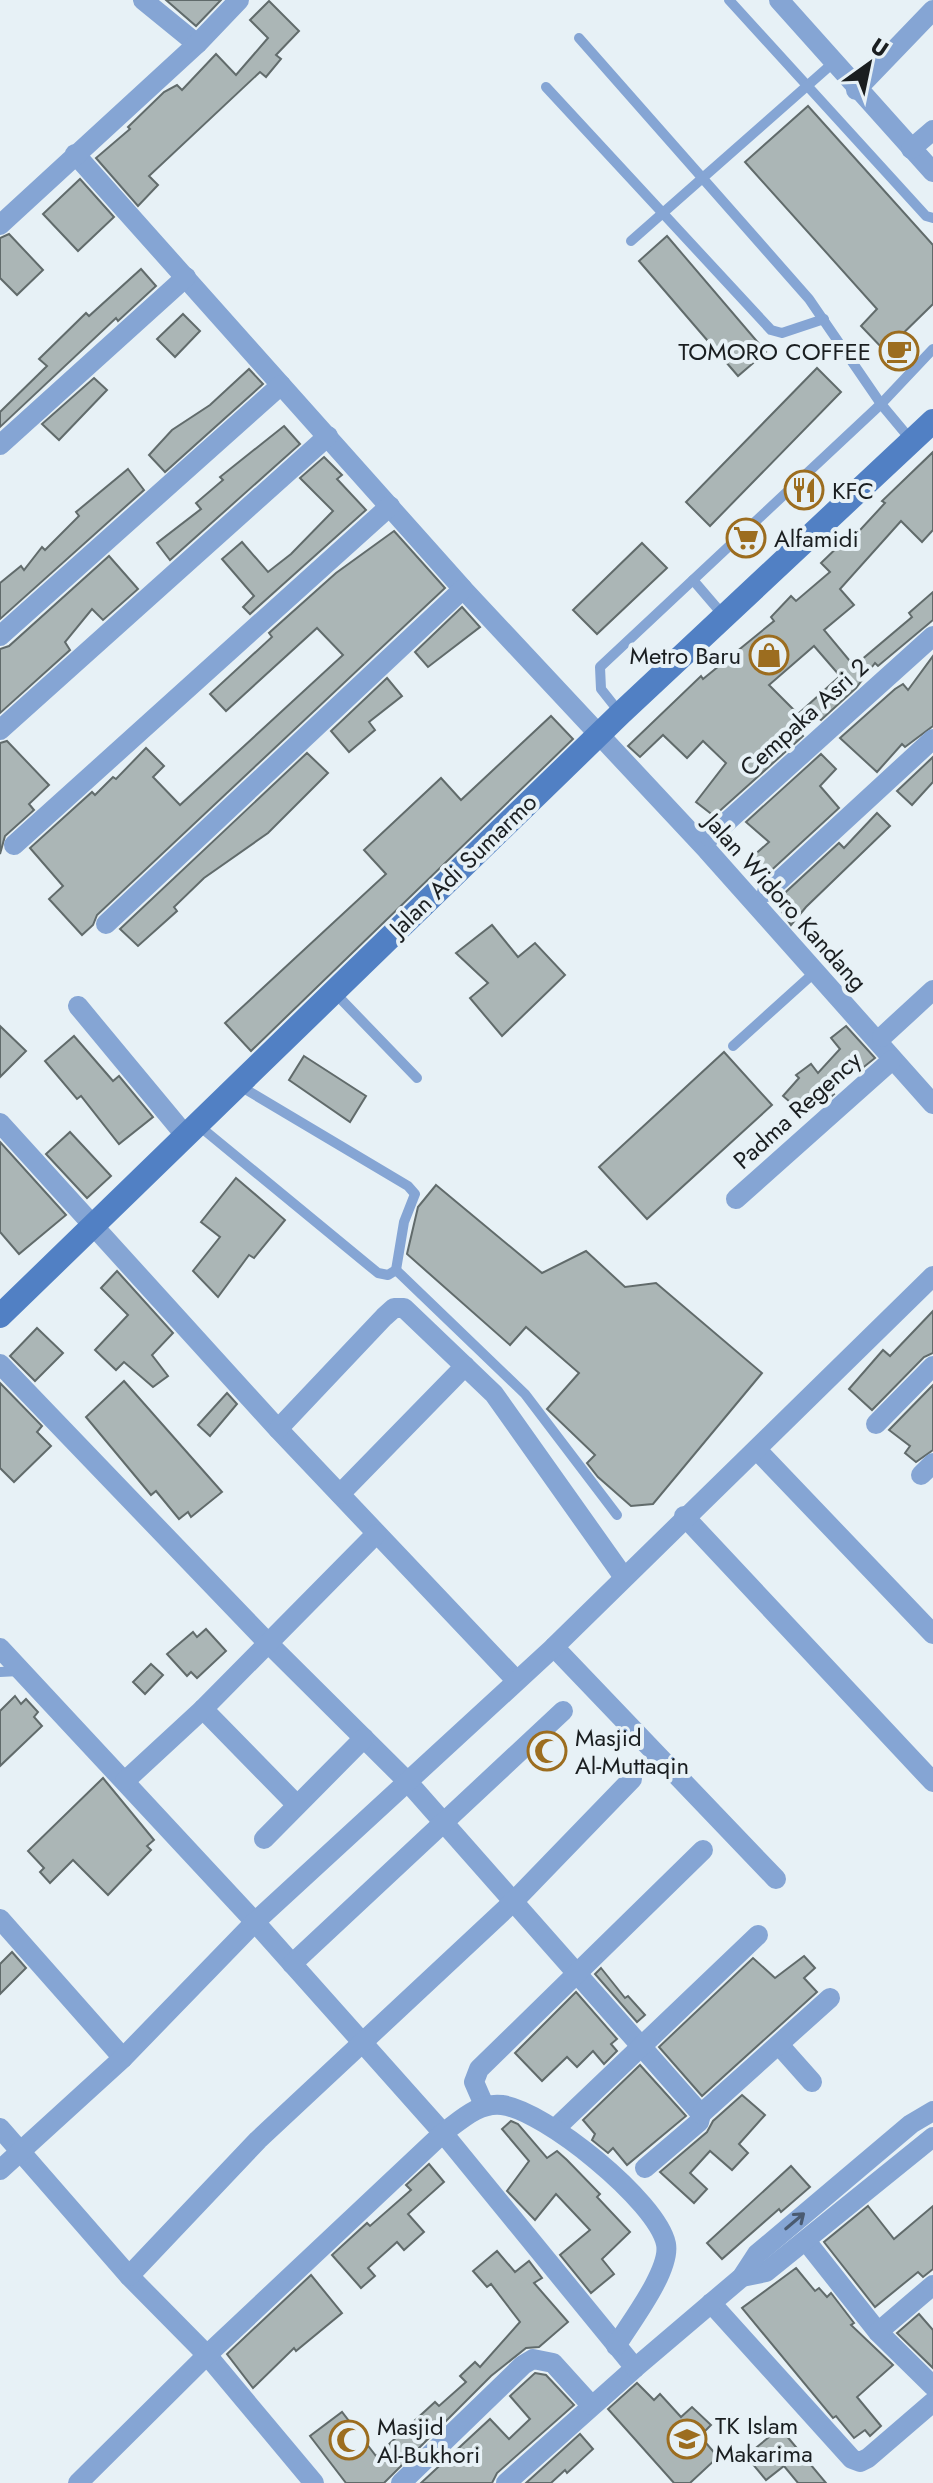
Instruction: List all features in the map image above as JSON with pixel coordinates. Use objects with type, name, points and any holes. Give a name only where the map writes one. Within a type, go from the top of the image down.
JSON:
[{"type":"main road","name":"Jalan Adi Sumarmo","points":[[3,1306],[93,1226],[246,1074],[723,615],[933,421]]},
{"type":"street","points":[[143,0],[197,44]]},
{"type":"street","points":[[0,225],[197,44],[239,0]]},
{"type":"street","points":[[792,4],[833,63],[933,172]]},
{"type":"street","points":[[856,90],[933,10]]},
{"type":"street","points":[[911,149],[933,130]]},
{"type":"street","name":"Jalan Widoro Kandang","points":[[75,154],[463,589],[707,850],[933,1104]]},
{"type":"street","points":[[0,445],[186,277]]},
{"type":"street","points":[[0,636],[281,385]]},
{"type":"street","points":[[0,730],[328,436]]},
{"type":"street","points":[[14,845],[390,506]]},
{"type":"street","points":[[106,924],[463,589]]},
{"type":"street","name":"Cempaka Asri 2","points":[[710,837],[933,636]]},
{"type":"street","points":[[767,892],[933,739]]},
{"type":"street","points":[[882,1037],[933,990]]},
{"type":"street","points":[[78,1006],[191,1130]]},
{"type":"street","name":"Padma Regency","points":[[736,1199],[892,1060]]},
{"type":"street","points":[[0,1123],[278,1429],[515,1679]]},
{"type":"street","points":[[0,2170],[123,2058],[255,1922],[337,1850],[406,1780],[515,1679],[554,1647],[684,1516],[757,1450],[933,1276]]},
{"type":"street","points":[[278,1429],[394,1308],[404,1308],[494,1394],[623,1576]]},
{"type":"street","points":[[0,1364],[268,1643],[406,1780],[701,2114]]},
{"type":"street","points":[[340,1494],[465,1366]]},
{"type":"street","points":[[876,1424],[933,1366]]},
{"type":"street","points":[[757,1450],[933,1634]]},
{"type":"street","points":[[684,1516],[933,1782]]},
{"type":"street","points":[[125,1781],[203,1709],[376,1534]]},
{"type":"street","points":[[554,1647],[776,1879]]},
{"type":"street","points":[[0,1648],[10,1672],[125,1781],[362,2041],[443,2133],[635,2368]]},
{"type":"street","points":[[203,1709],[296,1804]]},
{"type":"street","points":[[292,1964],[563,1711]]},
{"type":"street","points":[[264,1839],[364,1738]]},
{"type":"street","points":[[129,2276],[258,2140],[514,1901],[632,1779]]},
{"type":"street","points":[[484,2105],[474,2082],[479,2069],[703,1850]]},
{"type":"street","points":[[0,1919],[123,2058]]},
{"type":"street","points":[[560,2124],[758,1935]]},
{"type":"street","points":[[645,2168],[699,2122],[701,2114],[830,1998]]},
{"type":"street","points":[[780,2046],[812,2082]]},
{"type":"street","points":[[78,2483],[207,2355],[443,2133],[484,2105],[503,2105],[526,2113],[573,2142],[616,2176],[660,2231],[666,2245],[665,2264],[616,2346]]},
{"type":"street","points":[[506,2483],[591,2405],[742,2277],[757,2254],[911,2124],[933,2111]]},
{"type":"street","points":[[0,2128],[129,2276],[207,2355],[314,2483]]},
{"type":"street","points":[[742,2277],[766,2272],[933,2137]]},
{"type":"street","points":[[841,2183],[855,2200]]},
{"type":"street","points":[[806,2241],[878,2332],[933,2386]]},
{"type":"street","points":[[878,2332],[933,2285]]},
{"type":"street","points":[[711,2303],[852,2459],[860,2462],[868,2458],[933,2402]]},
{"type":"street","points":[[401,2483],[533,2359],[553,2363],[591,2405]]},
{"type":"lane","points":[[729,0],[926,216],[933,218]]},
{"type":"lane","points":[[579,38],[705,178],[824,319],[881,404],[912,442]]},
{"type":"lane","points":[[631,241],[833,63]]},
{"type":"lane","points":[[546,87],[771,330],[782,333],[824,319]]},
{"type":"lane","points":[[620,714],[601,689],[600,667],[881,404],[933,349]]},
{"type":"lane","points":[[693,580],[723,615]]},
{"type":"lane","points":[[733,1046],[815,972]]},
{"type":"lane","points":[[332,991],[417,1078]]},
{"type":"lane","points":[[191,1130],[378,1273],[388,1275],[396,1270],[404,1222],[415,1194],[408,1186],[246,1074]]},
{"type":"lane","points":[[396,1270],[525,1394],[617,1515]]},
{"type":"building","points":[[166,0],[221,0],[196,26]]},
{"type":"building","points":[[269,1],[299,31],[276,55],[281,59],[266,77],[260,72],[149,176],[158,185],[138,206],[96,158],[130,129],[128,127],[164,92],[177,85],[182,90],[216,54],[236,75],[268,38],[250,20]]},
{"type":"building","points":[[808,106],[933,245],[933,304],[885,351],[861,326],[877,309],[745,162]]},
{"type":"building","points":[[80,179],[114,217],[78,251],[43,214]]},
{"type":"building","points":[[9,234],[43,270],[17,295],[0,278],[0,238]]},
{"type":"building","points":[[667,236],[766,352],[738,376],[639,261]]},
{"type":"building","points":[[141,269],[156,286],[118,321],[116,318],[0,427],[0,412],[47,366],[39,359],[86,313],[89,316]]},
{"type":"building","points":[[183,314],[200,331],[175,357],[157,339]]},
{"type":"building","points":[[817,368],[841,392],[710,526],[686,502]]},
{"type":"building","points":[[249,369],[263,384],[165,472],[149,455],[172,430],[210,405]]},
{"type":"building","points":[[94,378],[107,390],[59,440],[42,424]]},
{"type":"building","points":[[284,426],[300,444],[170,560],[157,543],[201,509],[196,503],[223,480],[220,477]]},
{"type":"building","points":[[933,452],[933,530],[922,542],[901,521],[840,589],[854,605],[824,630],[854,666],[912,617],[909,613],[933,592],[933,620],[878,666],[875,663],[856,688],[821,720],[817,717],[801,733],[803,736],[714,816],[696,802],[726,763],[703,741],[687,758],[663,735],[640,757],[628,746],[701,676],[703,679],[774,621],[771,617],[791,596],[796,601],[830,572],[821,563],[846,539],[849,542],[885,503],[882,501]],"holes":[[[814,646],[840,676],[798,714],[769,685]]]},
{"type":"building","points":[[324,457],[342,475],[337,479],[366,510],[250,614],[243,607],[254,596],[222,559],[242,542],[268,572],[291,554],[333,511],[300,478]]},
{"type":"building","points":[[128,469],[144,490],[0,619],[0,583],[21,566],[24,570],[42,547],[45,550],[79,516],[76,512]]},
{"type":"building","points":[[394,531],[445,588],[97,915],[93,925],[82,935],[49,899],[63,886],[30,848],[92,792],[95,795],[113,777],[116,779],[146,748],[164,766],[153,777],[180,805],[343,655],[317,628],[226,711],[210,694],[272,637],[269,633],[336,573]]},
{"type":"building","points":[[642,543],[667,568],[597,634],[573,610]]},
{"type":"building","points":[[109,556],[138,589],[103,620],[92,609],[65,642],[70,650],[0,713],[0,649],[9,646]]},
{"type":"building","points":[[462,607],[480,627],[428,667],[415,652]]},
{"type":"building","points":[[933,656],[933,726],[905,747],[902,744],[877,772],[840,738],[895,689],[903,684],[908,690]]},
{"type":"building","points":[[387,678],[402,696],[369,722],[375,730],[349,752],[331,731]]},
{"type":"building","points":[[551,716],[573,739],[251,1051],[225,1023],[386,874],[364,850],[441,778],[461,800]]},
{"type":"building","points":[[7,741],[49,785],[29,804],[34,810],[5,836],[0,854],[0,743]]},
{"type":"building","points":[[307,753],[328,773],[268,833],[204,878],[174,907],[177,911],[138,946],[120,929]]},
{"type":"building","points":[[821,754],[836,769],[820,786],[839,808],[764,877],[751,858],[769,842],[746,822]]},
{"type":"building","points":[[933,757],[933,782],[912,805],[897,791]]},
{"type":"building","points":[[877,813],[890,826],[791,925],[775,902],[839,843],[844,848]]},
{"type":"building","points":[[492,925],[518,957],[535,943],[565,975],[502,1036],[470,998],[488,983],[456,953]]},
{"type":"building","points":[[0,1026],[26,1051],[0,1077]]},
{"type":"building","points":[[846,1026],[875,1058],[860,1070],[854,1064],[829,1087],[834,1094],[824,1103],[819,1098],[804,1114],[783,1096],[799,1078],[796,1075],[811,1064],[818,1073],[840,1049],[831,1038]]},
{"type":"building","points":[[74,1036],[113,1081],[119,1076],[153,1117],[119,1144],[81,1096],[77,1099],[45,1061]]},
{"type":"building","points":[[724,1052],[772,1105],[647,1219],[599,1167]]},
{"type":"building","points":[[304,1056],[366,1096],[350,1122],[289,1080]]},
{"type":"building","points":[[70,1132],[111,1176],[87,1198],[46,1154]]},
{"type":"building","points":[[0,1142],[66,1215],[19,1254],[0,1232]]},
{"type":"building","points":[[236,1178],[285,1220],[254,1258],[249,1255],[218,1297],[193,1271],[220,1237],[201,1222]]},
{"type":"building","points":[[436,1185],[542,1273],[586,1251],[625,1287],[656,1283],[762,1373],[653,1504],[631,1506],[598,1477],[587,1463],[595,1455],[547,1409],[579,1373],[526,1327],[510,1345],[407,1254],[418,1207]]},
{"type":"building","points":[[117,1271],[173,1333],[152,1355],[168,1376],[153,1387],[124,1362],[116,1370],[95,1350],[128,1315],[101,1288]]},
{"type":"building","points":[[933,1311],[933,1353],[924,1357],[872,1410],[849,1389],[883,1350],[890,1356]]},
{"type":"building","points":[[37,1328],[63,1353],[35,1381],[10,1356]]},
{"type":"building","points":[[124,1381],[222,1492],[191,1517],[188,1512],[179,1519],[156,1491],[151,1495],[86,1417]]},
{"type":"building","points":[[0,1383],[42,1426],[37,1432],[51,1446],[14,1482],[0,1468]]},
{"type":"building","points":[[933,1385],[933,1450],[916,1462],[905,1453],[910,1446],[889,1430]]},
{"type":"building","points":[[227,1393],[237,1404],[210,1436],[198,1425]]},
{"type":"building","points":[[206,1629],[226,1651],[197,1678],[191,1672],[187,1676],[167,1654],[193,1632],[197,1637]]},
{"type":"building","points":[[151,1664],[163,1675],[145,1694],[133,1682]]},
{"type":"building","points":[[15,1696],[21,1704],[26,1699],[38,1712],[34,1717],[42,1726],[0,1766],[0,1711]]},
{"type":"building","points":[[103,1778],[154,1840],[147,1846],[151,1850],[108,1895],[73,1860],[50,1883],[40,1872],[44,1868],[28,1851]]},
{"type":"building","points":[[12,1952],[26,1968],[0,1994],[0,1964]]},
{"type":"building","points":[[804,1956],[815,1968],[804,1978],[817,1992],[702,2096],[659,2047],[753,1958],[775,1978]]},
{"type":"building","points":[[601,1968],[625,1998],[628,1996],[645,2015],[637,2022],[595,1974]]},
{"type":"building","points":[[576,1992],[617,2039],[611,2044],[617,2051],[604,2064],[593,2051],[577,2067],[567,2057],[542,2081],[515,2053]]},
{"type":"building","points":[[640,2065],[686,2116],[627,2165],[613,2148],[608,2153],[592,2140],[595,2134],[583,2120]]},
{"type":"building","points":[[742,2095],[765,2115],[739,2144],[748,2153],[732,2170],[710,2151],[690,2173],[707,2189],[694,2203],[660,2172],[707,2132],[713,2121]]},
{"type":"building","points":[[511,2121],[518,2124],[547,2158],[557,2151],[567,2160],[600,2194],[597,2197],[630,2232],[602,2259],[614,2274],[591,2293],[560,2255],[590,2230],[556,2194],[535,2220],[507,2191],[529,2161],[502,2129]]},
{"type":"building","points":[[429,2164],[444,2182],[408,2214],[424,2232],[404,2250],[397,2242],[368,2268],[375,2276],[361,2288],[332,2255],[367,2223],[370,2226],[411,2190],[406,2185]]},
{"type":"building","points":[[791,2166],[810,2187],[781,2212],[779,2209],[722,2259],[707,2243]]},
{"type":"building","points":[[868,2206],[894,2239],[933,2206],[933,2269],[923,2277],[918,2272],[875,2307],[824,2242]]},
{"type":"building","points":[[497,2251],[515,2272],[529,2261],[542,2278],[534,2283],[568,2322],[539,2347],[526,2348],[491,2376],[384,2483],[346,2483],[310,2436],[342,2412],[376,2456],[435,2402],[439,2406],[466,2382],[460,2376],[475,2362],[480,2367],[520,2322],[491,2284],[487,2287],[473,2271]]},
{"type":"building","points":[[796,2268],[815,2291],[819,2288],[827,2297],[831,2293],[854,2323],[851,2325],[893,2365],[857,2397],[881,2426],[870,2436],[865,2430],[854,2438],[836,2416],[833,2418],[742,2308]]},
{"type":"building","points":[[311,2275],[342,2313],[296,2351],[294,2348],[253,2388],[227,2354]]},
{"type":"building","points":[[919,2314],[933,2330],[933,2368],[897,2333]]},
{"type":"building","points":[[535,2373],[546,2375],[574,2405],[497,2473],[492,2483],[421,2483],[490,2419],[509,2439],[530,2419],[510,2396]]},
{"type":"building","points":[[637,2383],[654,2400],[660,2394],[681,2417],[692,2407],[711,2425],[700,2436],[718,2457],[690,2483],[674,2483],[608,2409]]},
{"type":"building","points":[[780,2428],[826,2483],[798,2483],[784,2466],[766,2480],[746,2456]]},
{"type":"building","points":[[580,2434],[593,2449],[567,2473],[565,2470],[551,2483],[526,2483]]},
{"type":"place","name":"TOMORO COFFEE","points":[[899,351]]},
{"type":"place","name":"KFC","points":[[804,490]]},
{"type":"place","name":"Alfamidi","points":[[746,538]]},
{"type":"place","name":"Metro Baru","points":[[769,655]]},
{"type":"place","name":"Masjid Al-Muttaqin","points":[[547,1751]]},
{"type":"place","name":"TK Islam Makarima","points":[[687,2439]]},
{"type":"place","name":"Masjid Al-Bukhori","points":[[349,2440]]}]
